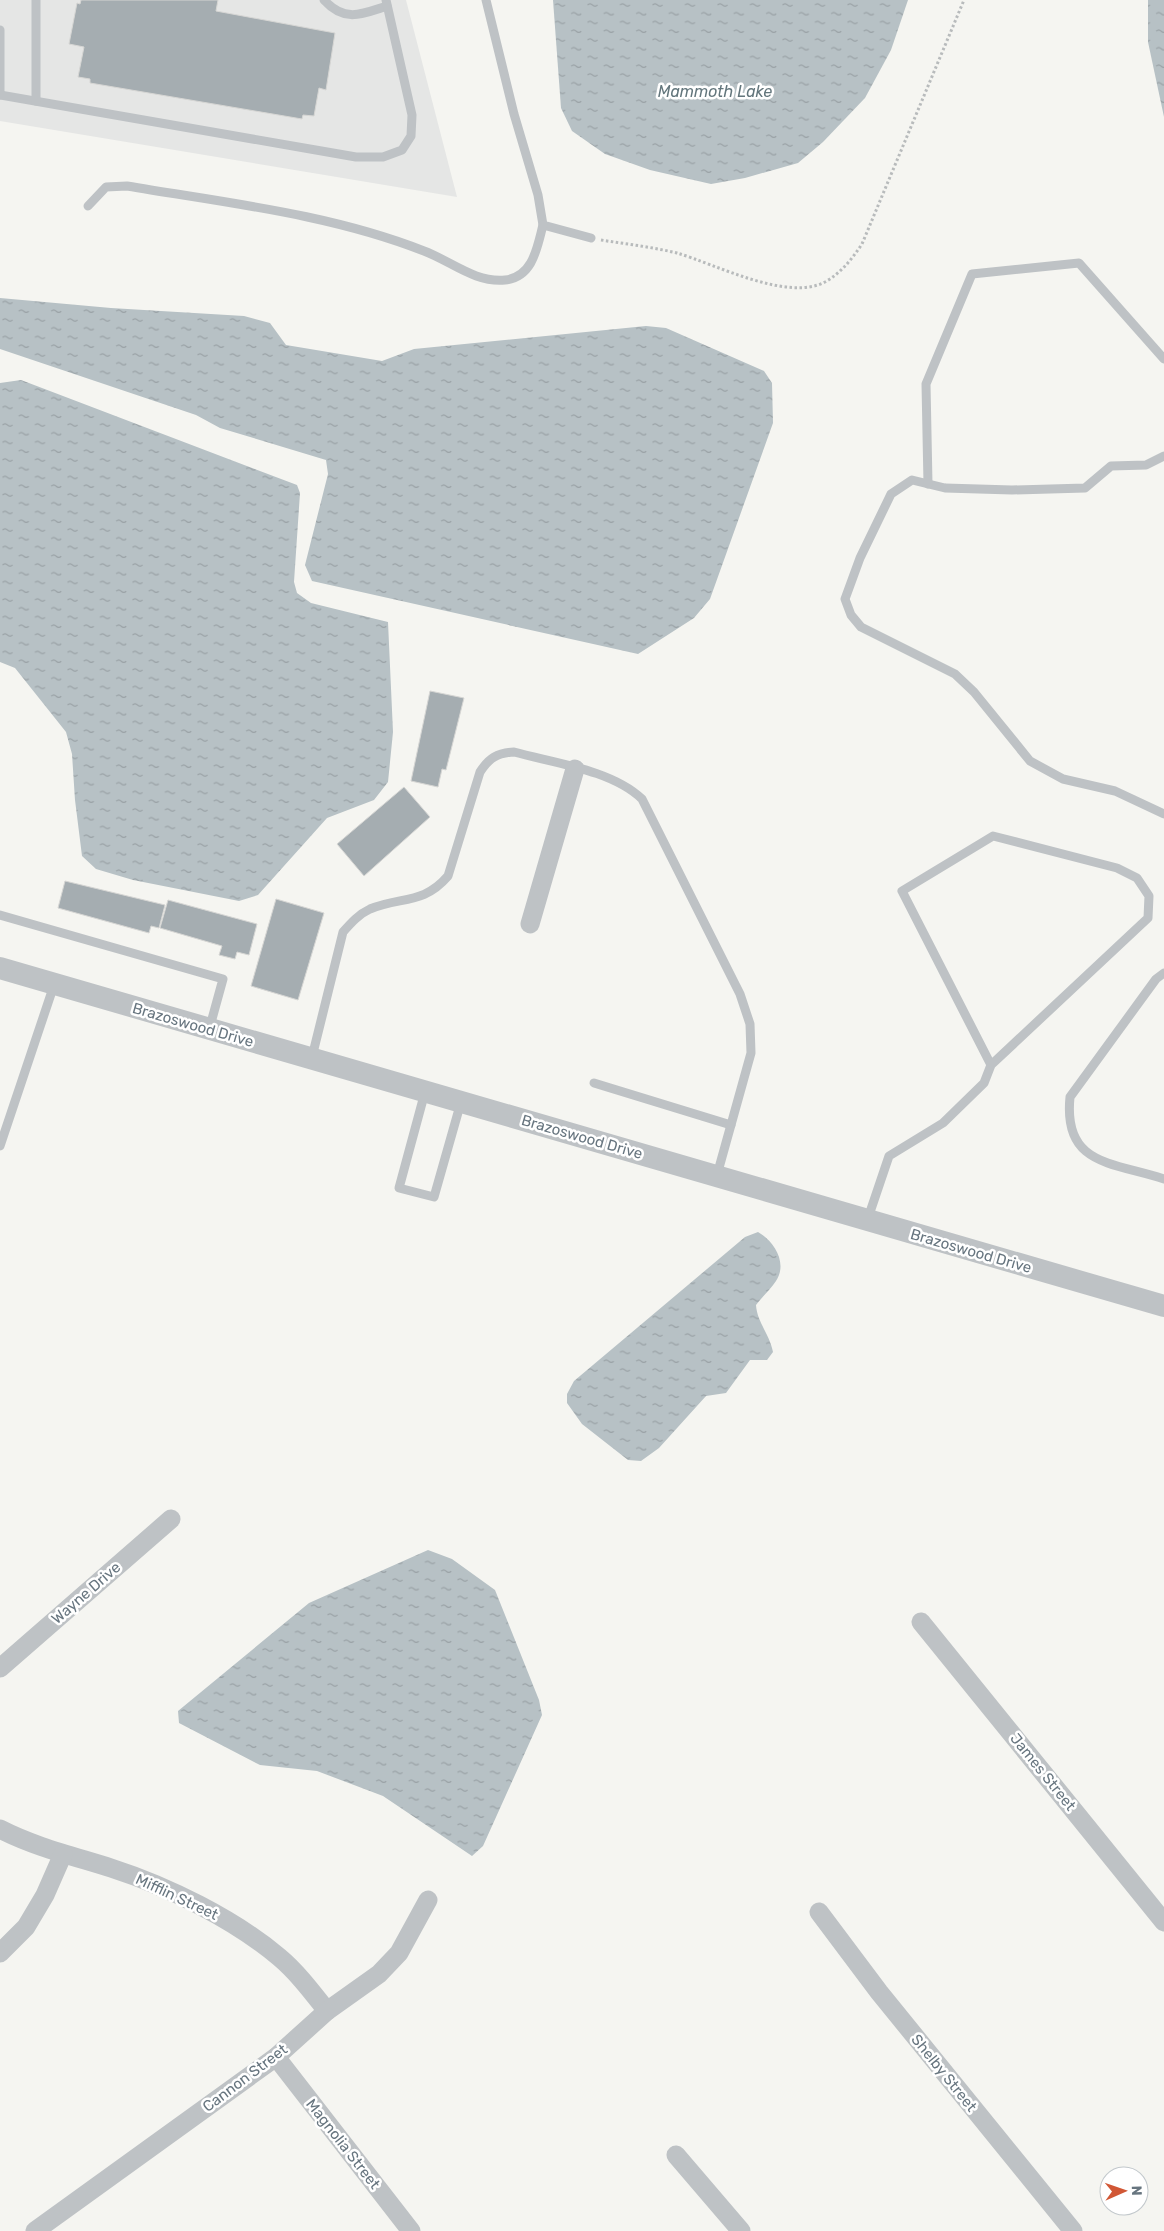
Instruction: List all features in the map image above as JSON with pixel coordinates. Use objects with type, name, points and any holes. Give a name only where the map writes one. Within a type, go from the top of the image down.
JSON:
[{"type":"street","points":[[530,924],[575,769]]},
{"type":"street","name":"Brazoswood Drive","points":[[0,968],[311,1060],[718,1175],[867,1221],[1164,1306]]},
{"type":"street","name":"Wayne Drive","points":[[0,1668],[171,1519]]},
{"type":"street","name":"James Street","points":[[921,1622],[1164,1922]]},
{"type":"street","name":"Mifflin Street","points":[[0,1829],[63,1854],[148,1882],[218,1915],[250,1934],[280,1958],[327,2011]]},
{"type":"street","points":[[0,1953],[26,1927],[46,1894],[63,1854]]},
{"type":"street","name":"Cannon Street","points":[[35,2231],[276,2057],[327,2011],[379,1974],[400,1953],[428,1900]]},
{"type":"street","name":"Shelby Street","points":[[819,1912],[879,1992],[1073,2231]]},
{"type":"street","name":"Magnolia Street","points":[[276,2057],[411,2231]]},
{"type":"street","points":[[676,2155],[741,2231]]},
{"type":"lane","points":[[36,0],[36,101]]},
{"type":"lane","points":[[0,30],[0,95],[356,158],[383,157],[402,150],[412,136],[412,116],[386,3],[351,16],[339,12],[324,0]]},
{"type":"lane","points":[[88,206],[106,187],[127,186],[273,210],[374,232],[426,251],[482,280],[506,280],[523,274],[535,258],[543,225],[538,195],[514,114],[486,0]]},
{"type":"lane","points":[[543,225],[591,238]]},
{"type":"lane","points":[[928,484],[926,384],[972,274],[1080,263],[1164,359]]},
{"type":"lane","points":[[1164,456],[1146,465],[1111,466],[1085,488],[1012,490],[945,488],[912,480],[891,494],[860,558],[845,599],[851,616],[861,627],[955,674],[974,692],[1030,761],[1063,779],[1115,791],[1164,814]]},
{"type":"lane","points":[[311,1060],[343,932],[354,919],[370,909],[424,896],[438,888],[448,876],[480,772],[488,760],[501,753],[514,752],[609,778],[630,788],[642,800],[740,994],[750,1024],[751,1054],[718,1175]]},
{"type":"lane","points":[[867,1221],[889,1156],[943,1123],[984,1083],[991,1065],[1148,918],[1149,896],[1136,878],[1117,868],[993,836],[902,891],[991,1065]]},
{"type":"lane","points":[[0,914],[223,979],[209,1030]]},
{"type":"lane","points":[[1164,973],[1156,980],[1070,1097],[1068,1119],[1078,1147],[1095,1159],[1164,1179]]},
{"type":"lane","points":[[0,1146],[54,984]]},
{"type":"lane","points":[[594,1083],[731,1125]]},
{"type":"lane","points":[[426,1092],[399,1188],[434,1197],[461,1102]]},
{"type":"path","points":[[591,238],[676,253],[770,284],[799,287],[824,283],[848,265],[862,244],[964,0]]},
{"type":"shaded area","points":[[0,0],[406,0],[457,197],[0,121]]},
{"type":"water","name":"Mammoth Lake","points":[[553,0],[908,0],[891,50],[865,98],[823,142],[798,163],[745,178],[711,184],[650,170],[605,154],[572,131],[561,108]]},
{"type":"water","points":[[1148,0],[1164,0],[1164,117],[1148,42]]},
{"type":"water","points":[[0,298],[111,308],[244,316],[270,323],[286,345],[382,361],[414,349],[646,326],[666,328],[764,371],[772,383],[773,423],[710,599],[694,618],[638,654],[312,581],[305,565],[328,474],[326,460],[220,428],[196,415],[0,349]]},
{"type":"water","points":[[21,380],[297,485],[300,493],[294,582],[297,593],[311,603],[388,622],[393,732],[388,782],[374,800],[327,818],[258,895],[239,901],[133,880],[96,869],[82,856],[75,800],[72,754],[66,732],[15,668],[0,662],[0,383]]},
{"type":"water","points":[[758,1232],[774,1247],[780,1260],[779,1274],[776,1281],[756,1305],[773,1352],[767,1360],[750,1360],[726,1393],[706,1396],[659,1448],[641,1461],[628,1460],[582,1424],[567,1403],[567,1394],[574,1381],[745,1237]]},
{"type":"water","points":[[428,1550],[452,1559],[495,1590],[539,1700],[542,1715],[483,1846],[472,1856],[383,1796],[317,1771],[260,1765],[179,1723],[178,1711],[309,1603]]},
{"type":"building","points":[[81,0],[218,0],[216,11],[335,33],[326,90],[319,88],[314,116],[303,115],[302,119],[90,83],[90,79],[78,77],[84,47],[69,44],[77,3],[80,4]]},
{"type":"building","points":[[430,691],[464,698],[446,770],[442,769],[438,787],[411,781]]},
{"type":"building","points":[[404,787],[430,817],[364,876],[337,844]]},
{"type":"building","points":[[65,881],[165,905],[159,928],[151,926],[149,933],[58,908]]},
{"type":"building","points":[[276,899],[324,913],[298,1000],[251,986]]},
{"type":"building","points":[[168,900],[257,924],[249,955],[237,952],[235,959],[219,955],[222,946],[160,928]]}]
